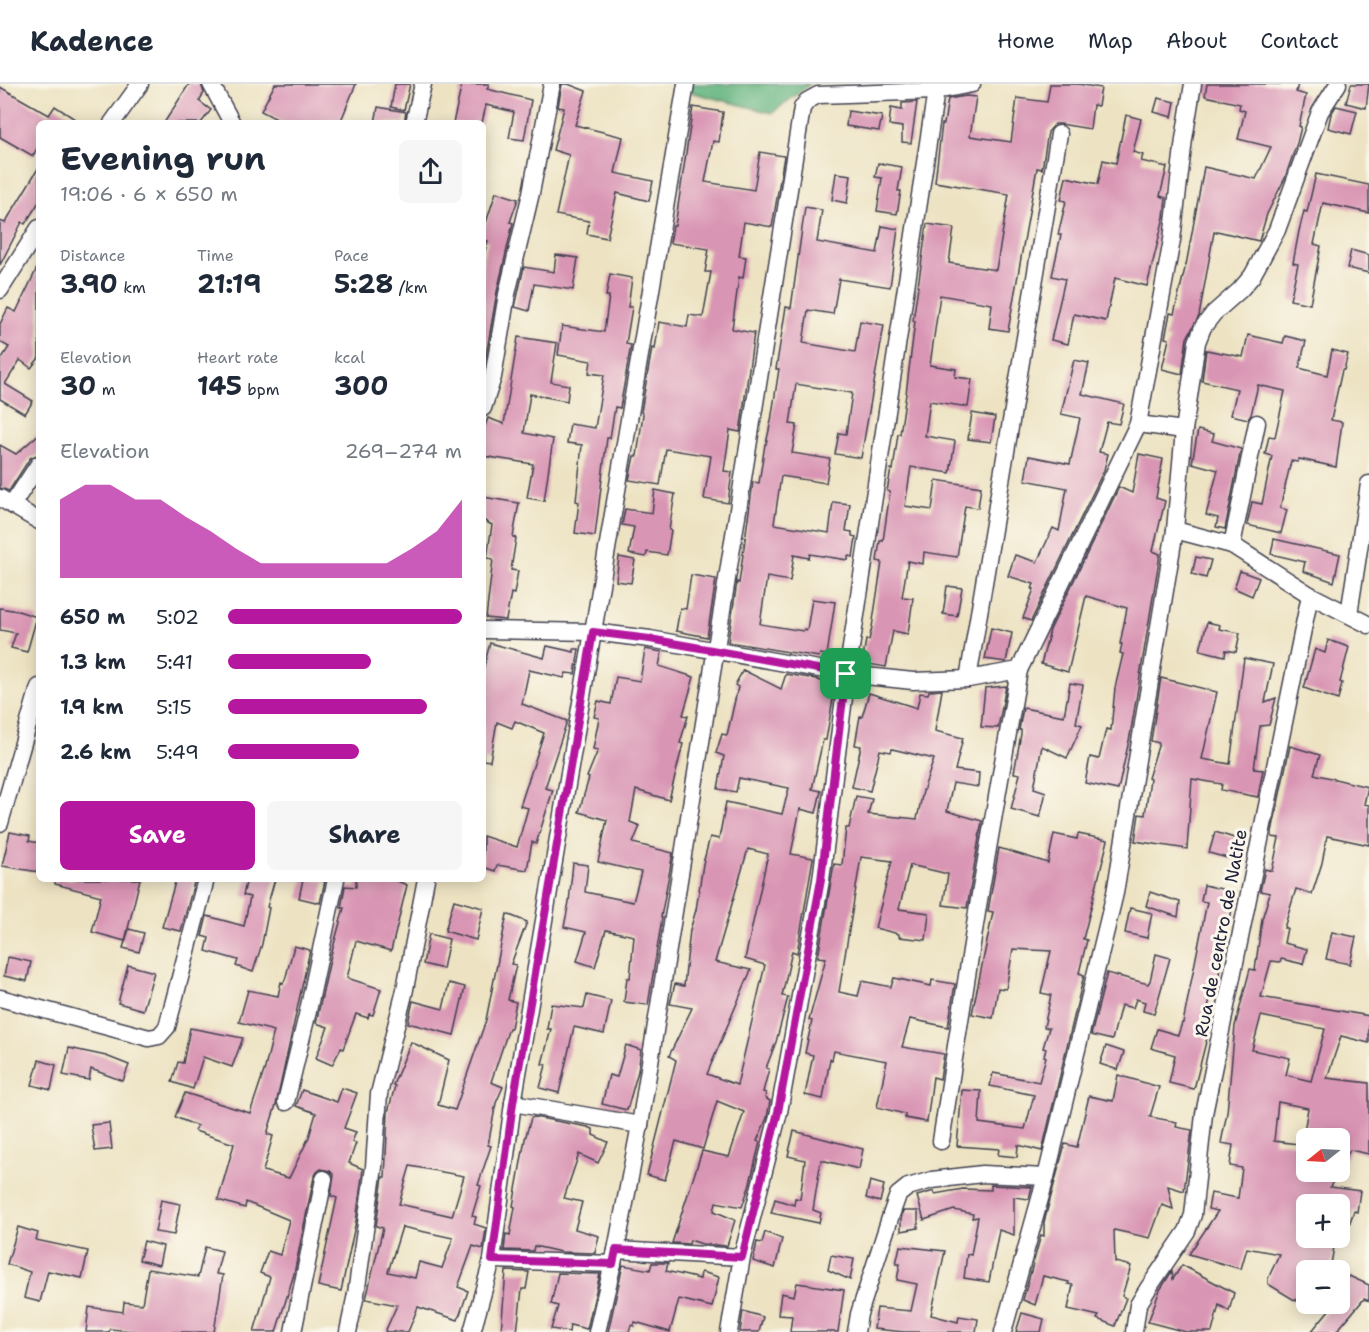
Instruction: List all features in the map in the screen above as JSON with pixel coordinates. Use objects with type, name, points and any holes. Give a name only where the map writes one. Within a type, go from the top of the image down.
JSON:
[{"type":"street","points":[[114,120],[140,84]]},
{"type":"street","points":[[211,84],[230,120]]},
{"type":"street","points":[[415,120],[423,84]]},
{"type":"street","points":[[486,399],[493,377],[507,294],[531,193],[552,84]]},
{"type":"street","points":[[472,1332],[492,1260],[513,1103],[686,84]]},
{"type":"street","points":[[597,1332],[640,1125],[802,108],[807,101],[818,95],[972,84]]},
{"type":"street","points":[[941,1141],[978,906],[1019,670],[1138,424],[1173,240],[1184,139],[1193,84]]},
{"type":"street","points":[[1004,1332],[1046,1177],[1114,893],[1175,530],[1184,430],[1197,342],[1203,327],[1252,276],[1262,258],[1277,230],[1320,112],[1338,84]]},
{"type":"street","points":[[729,1332],[742,1257],[778,1112],[821,880],[846,674],[936,87]]},
{"type":"street","points":[[968,680],[1059,134]]},
{"type":"street","points":[[0,290],[36,233]]},
{"type":"street","points":[[1232,545],[1257,423]]},
{"type":"street","points":[[1138,424],[1184,430]]},
{"type":"street","points":[[36,467],[6,502],[36,519]]},
{"type":"street","points":[[1348,614],[1369,484]]},
{"type":"street","points":[[1175,530],[1232,545],[1310,595],[1369,625]]},
{"type":"street","name":"Rua de centro de Natite","points":[[1134,1332],[1138,1305],[1187,1231],[1193,1215],[1204,1114],[1310,595]]},
{"type":"street","points":[[486,630],[593,632],[650,639],[846,674],[913,681],[968,680],[1019,670]]},
{"type":"street","points":[[0,823],[36,697]]},
{"type":"street","points":[[0,998],[149,1038],[159,1036],[167,1027],[205,882]]},
{"type":"street","points":[[286,1102],[309,1011],[335,882]]},
{"type":"street","points":[[348,1332],[356,1294],[374,1167],[379,1094],[404,994],[425,882]]},
{"type":"street","points":[[513,1103],[640,1125]]},
{"type":"street","points":[[856,1332],[859,1314],[898,1195],[908,1186],[932,1180],[982,1174],[1046,1177]]},
{"type":"street","points":[[293,1332],[324,1179]]},
{"type":"street","points":[[492,1260],[742,1257]]},
{"type":"green space","points":[[691,84],[810,84],[772,113],[690,92]]},
{"type":"building","points":[[189,84],[201,84],[204,93],[199,101],[211,110],[203,120],[166,120]]},
{"type":"building","points":[[275,84],[356,84],[341,120],[278,120],[261,111]]},
{"type":"building","points":[[395,84],[410,84],[404,110],[391,107]]},
{"type":"building","points":[[462,84],[489,84],[487,89],[531,100],[524,140],[509,138],[514,112],[486,105],[483,120],[454,120]]},
{"type":"building","points":[[562,84],[586,91],[575,125],[623,137],[615,173],[653,181],[649,201],[617,193],[607,238],[587,234],[589,221],[556,215],[569,155],[553,150],[564,108],[558,107]]},
{"type":"building","points":[[1050,84],[1078,84],[1101,88],[1098,106],[1093,105],[1090,129],[1055,124],[1048,132],[1042,169],[1037,168],[1008,331],[989,328],[992,304],[940,295],[930,365],[956,369],[955,377],[972,379],[968,407],[930,401],[925,436],[955,441],[950,473],[911,467],[905,506],[932,510],[936,480],[981,487],[978,508],[965,506],[957,557],[924,552],[923,564],[908,561],[902,597],[913,598],[908,634],[893,631],[886,667],[862,663],[866,640],[869,640],[872,627],[882,562],[877,561],[880,541],[883,541],[890,492],[887,491],[891,469],[893,470],[906,394],[915,321],[913,321],[927,224],[954,228],[949,263],[996,270],[1009,194],[935,182],[942,124],[944,124],[948,99],[976,97],[970,136],[1011,142],[1017,98],[1047,102]]},
{"type":"building","points":[[1207,84],[1298,84],[1296,92],[1306,95],[1297,143],[1285,178],[1267,214],[1259,241],[1214,232],[1199,316],[1187,338],[1182,374],[1162,369],[1169,339],[1165,338],[1170,313],[1174,314],[1187,260],[1204,167],[1256,179],[1271,147],[1238,139],[1245,111],[1239,109],[1240,104],[1205,96]]},
{"type":"building","points":[[1351,84],[1369,84],[1366,108],[1346,103]]},
{"type":"building","points":[[0,87],[49,115],[55,106],[76,120],[36,120],[36,150],[33,156],[0,137]]},
{"type":"building","points":[[1158,98],[1175,102],[1172,117],[1154,112]]},
{"type":"building","points":[[917,102],[911,143],[902,142],[902,127],[889,125],[891,108],[902,110],[902,103]]},
{"type":"building","points":[[1336,106],[1357,111],[1351,134],[1328,128],[1331,114]]},
{"type":"building","points":[[378,107],[406,112],[405,120],[376,120]]},
{"type":"building","points":[[693,107],[723,112],[719,142],[713,141],[705,182],[754,190],[760,152],[784,156],[772,227],[744,222],[739,256],[746,257],[743,278],[739,277],[732,329],[754,333],[740,432],[730,430],[724,471],[732,472],[728,503],[704,499],[711,456],[666,449],[660,485],[629,480],[634,456],[637,456],[643,414],[641,412],[659,322],[687,327],[689,315],[703,317],[711,272],[705,272],[709,249],[670,243],[673,226],[675,226]]},
{"type":"building","points":[[848,111],[882,116],[879,131],[846,126]]},
{"type":"building","points":[[1126,115],[1141,119],[1133,152],[1143,155],[1141,161],[1167,167],[1160,196],[1166,198],[1164,217],[1147,286],[1115,278],[1106,321],[1074,314],[1068,344],[1051,340],[1065,279],[1052,276],[1066,201],[1061,200],[1066,177],[1098,184],[1103,160],[1116,163]]},
{"type":"building","points":[[878,163],[902,167],[897,214],[877,211],[882,178],[875,177]]},
{"type":"building","points":[[36,172],[36,207],[25,224],[22,222],[0,265],[0,221],[5,223]]},
{"type":"building","points":[[836,173],[851,175],[847,203],[832,200]]},
{"type":"building","points":[[1316,174],[1369,185],[1369,213],[1323,203],[1314,244],[1321,246],[1310,304],[1290,300],[1298,264],[1293,263],[1299,231],[1304,211],[1307,212]]},
{"type":"building","points":[[496,192],[518,199],[510,222],[513,223],[497,292],[486,356],[486,247],[488,241],[486,240],[486,223]]},
{"type":"building","points":[[805,207],[822,210],[817,242],[877,253],[882,226],[898,229],[890,287],[839,279],[833,314],[808,310],[803,343],[855,352],[860,321],[884,325],[861,458],[835,454],[839,433],[846,434],[852,393],[796,384],[790,424],[797,425],[792,453],[830,459],[826,483],[781,476],[774,524],[829,533],[833,502],[850,504],[846,531],[852,532],[852,536],[856,537],[853,557],[848,556],[848,560],[810,554],[809,558],[794,555],[790,581],[767,577],[760,624],[807,630],[812,599],[835,602],[827,655],[820,654],[819,657],[728,642],[753,482],[759,483],[771,421],[779,369],[776,369],[786,307],[791,308]]},
{"type":"building","points":[[1351,250],[1369,255],[1369,273],[1347,268]]},
{"type":"building","points":[[556,255],[578,258],[573,290],[534,284],[529,311],[515,307],[524,267],[554,272]]},
{"type":"building","points":[[36,270],[36,362],[31,368],[20,360],[5,384],[33,401],[25,414],[0,399],[0,361],[9,347],[0,342],[0,324],[8,308],[16,312]]},
{"type":"building","points":[[610,274],[632,278],[628,307],[632,307],[626,344],[631,345],[620,408],[615,407],[610,438],[607,438],[595,536],[575,533],[582,445],[567,443],[570,424],[595,428],[604,375],[589,373],[591,361],[558,355],[562,326],[604,332]]},
{"type":"building","points":[[1248,335],[1283,343],[1285,336],[1306,341],[1299,368],[1327,375],[1332,350],[1348,354],[1344,370],[1342,370],[1331,420],[1342,422],[1336,467],[1299,459],[1298,462],[1291,461],[1280,508],[1287,510],[1281,533],[1247,525],[1252,502],[1262,504],[1272,456],[1265,454],[1269,436],[1275,437],[1285,391],[1258,385],[1248,419],[1231,415],[1237,389],[1202,381],[1206,350],[1243,357]]},
{"type":"building","points":[[518,337],[557,343],[551,382],[569,385],[567,401],[530,394],[524,433],[553,439],[544,501],[527,498],[533,464],[486,456],[488,418],[504,424]]},
{"type":"building","points":[[1074,360],[1089,363],[1082,394],[1124,404],[1119,424],[1107,422],[1099,452],[1108,454],[1104,470],[1031,621],[1023,618],[1034,584],[1008,576],[1015,555],[1037,562],[1053,528],[1059,531],[1067,488],[1025,480],[1029,456],[1070,464],[1080,418],[1061,414]]},
{"type":"building","points":[[972,413],[995,417],[991,442],[968,439]]},
{"type":"building","points":[[1198,430],[1214,434],[1212,441],[1241,449],[1225,529],[1216,527],[1218,518],[1206,515],[1218,470],[1192,463]]},
{"type":"building","points":[[36,437],[36,455],[30,458],[9,491],[0,488],[0,445],[16,454]]},
{"type":"building","points":[[1139,454],[1163,459],[1156,498],[1165,501],[1153,551],[1160,554],[1130,736],[1118,790],[1085,783],[1090,757],[1099,759],[1106,729],[1111,730],[1115,688],[1123,654],[1120,653],[1122,644],[1120,644],[1127,608],[1086,596],[1068,672],[1041,664],[1050,630],[1119,487],[1132,493]]},
{"type":"building","points":[[655,490],[675,494],[667,555],[647,552],[646,557],[629,554],[634,527],[622,525],[625,509],[652,513]]},
{"type":"building","points":[[486,498],[519,503],[513,537],[516,538],[511,570],[518,571],[506,620],[486,618],[493,559],[487,558],[492,525],[486,522]]},
{"type":"building","points":[[1274,539],[1340,554],[1334,582],[1303,571],[1305,562],[1271,554]]},
{"type":"building","points":[[619,557],[635,560],[631,583],[616,581]]},
{"type":"building","points":[[1196,557],[1211,560],[1206,578],[1192,574]]},
{"type":"building","points":[[1240,571],[1259,578],[1252,596],[1234,588]]},
{"type":"building","points":[[691,575],[716,579],[707,637],[676,631],[680,608],[686,609]]},
{"type":"building","points":[[947,586],[962,588],[957,616],[943,614]]},
{"type":"building","points":[[0,608],[36,617],[27,652],[11,648],[16,633],[0,630]]},
{"type":"building","points":[[1207,622],[1220,625],[1219,629],[1240,633],[1236,652],[1226,650],[1225,656],[1200,650]]},
{"type":"building","points":[[991,628],[1012,633],[1006,662],[985,659]]},
{"type":"building","points":[[1328,640],[1349,647],[1338,700],[1304,688],[1315,649],[1325,653]]},
{"type":"building","points":[[490,643],[544,658],[547,646],[574,652],[574,649],[579,649],[575,674],[566,673],[564,678],[529,670],[522,704],[567,721],[545,788],[553,790],[536,844],[532,842],[527,870],[497,865],[495,871],[486,868],[486,837],[517,847],[528,808],[520,806],[544,733],[515,721],[512,728],[497,722],[490,761],[486,760],[486,658]]},
{"type":"building","points":[[645,649],[662,652],[659,666],[694,677],[683,715],[688,716],[680,743],[683,744],[669,800],[636,790],[630,822],[640,826],[633,843],[673,853],[648,1005],[624,1002],[627,978],[630,978],[634,936],[606,930],[595,967],[577,961],[586,932],[564,927],[573,863],[588,865],[585,892],[633,902],[641,872],[598,862],[607,820],[579,812],[589,778],[587,777],[598,750],[593,749],[599,718],[594,717],[598,701],[611,704],[616,677],[640,681]]},
{"type":"building","points":[[1244,658],[1273,664],[1265,702],[1276,698],[1269,725],[1260,726],[1254,769],[1263,770],[1258,797],[1221,790],[1222,784],[1192,779],[1187,849],[1135,841],[1139,814],[1145,815],[1150,779],[1148,778],[1159,743],[1151,741],[1161,678],[1217,692],[1202,759],[1230,764]]},
{"type":"building","points":[[743,670],[781,689],[786,674],[816,679],[835,687],[826,740],[823,740],[812,789],[821,791],[816,813],[800,809],[791,854],[813,858],[797,953],[792,951],[782,996],[788,997],[776,1042],[766,1068],[769,1069],[763,1092],[766,1093],[765,1098],[770,1101],[767,1118],[757,1141],[760,1142],[749,1187],[742,1207],[716,1202],[714,1211],[735,1220],[727,1246],[702,1244],[690,1240],[689,1244],[672,1243],[702,1151],[729,1157],[744,1112],[717,1101],[703,1149],[676,1141],[665,1180],[647,1175],[676,1060],[669,1056],[692,1008],[670,1004],[675,984],[684,986],[690,930],[696,910],[703,864],[710,837],[719,839],[726,802],[782,814],[789,788],[739,778],[736,792],[718,789],[724,756],[716,753],[722,734],[727,735],[738,687],[735,685]],"holes":[[[748,849],[768,854],[745,959],[765,965],[737,1085],[707,1074],[751,970],[715,962]]]},
{"type":"building","points":[[1070,683],[1083,685],[1076,723],[1082,725],[1067,758],[1042,746],[1034,788],[1046,792],[1040,817],[1011,809],[1020,774],[1014,773],[1023,708],[1064,716]]},
{"type":"building","points":[[1006,686],[998,728],[981,727],[985,688]]},
{"type":"building","points":[[942,690],[935,731],[963,738],[955,770],[979,773],[978,787],[953,783],[947,811],[982,821],[967,908],[943,905],[948,874],[910,865],[899,909],[929,913],[926,940],[899,937],[899,934],[875,928],[892,861],[861,857],[839,992],[858,996],[862,981],[891,987],[894,978],[931,986],[932,980],[955,984],[948,1027],[910,1019],[902,1047],[944,1054],[940,1079],[933,1077],[927,1122],[905,1118],[905,1114],[877,1107],[887,1061],[834,1051],[832,1060],[830,1059],[823,1099],[805,1095],[813,1055],[805,1053],[812,1021],[809,1020],[826,958],[818,957],[834,864],[842,865],[846,828],[849,828],[856,796],[872,799],[868,814],[917,819],[923,791],[934,759],[892,749],[891,752],[880,750],[870,791],[852,787],[861,746],[855,745],[860,716],[862,717],[869,693],[917,708],[920,693],[928,694],[929,691]]},
{"type":"building","points":[[1290,746],[1320,755],[1314,774],[1368,787],[1364,804],[1369,805],[1369,845],[1327,836],[1322,863],[1312,894],[1296,889],[1284,928],[1287,928],[1284,943],[1307,949],[1303,964],[1281,959],[1280,962],[1271,961],[1261,997],[1369,1016],[1369,1043],[1341,1036],[1327,1078],[1369,1083],[1369,1154],[1350,1150],[1350,1128],[1305,1128],[1308,1108],[1278,1102],[1274,1141],[1296,1144],[1296,1182],[1333,1182],[1330,1187],[1360,1191],[1357,1212],[1354,1211],[1350,1222],[1350,1194],[1296,1194],[1296,1248],[1334,1248],[1332,1260],[1296,1260],[1296,1301],[1268,1284],[1279,1254],[1247,1248],[1241,1269],[1189,1254],[1218,1211],[1208,1209],[1211,1193],[1238,1198],[1242,1168],[1230,1166],[1233,1145],[1221,1143],[1227,1113],[1235,1026],[1250,969],[1255,970],[1262,919],[1270,893],[1260,891],[1265,869],[1272,871],[1279,838],[1272,837]],"holes":[[[1261,1016],[1325,1029],[1311,1081],[1286,1075],[1290,1058],[1252,1050]]]},
{"type":"building","points":[[10,832],[30,836],[29,841],[36,842],[36,872],[2,866]]},
{"type":"building","points":[[1215,832],[1244,841],[1238,861],[1209,853]]},
{"type":"building","points":[[1054,834],[1077,839],[1078,834],[1108,840],[1083,939],[1087,940],[1079,973],[1084,975],[1042,1151],[1018,1145],[1017,1157],[998,1155],[999,1149],[957,1146],[962,1090],[981,1091],[979,1123],[1025,1129],[1034,1095],[990,1086],[993,1073],[1039,1082],[1046,1057],[1044,1056],[1046,1049],[1043,1048],[1049,1028],[1044,1027],[1051,995],[1041,993],[1051,951],[1013,949],[1006,989],[998,988],[993,1018],[972,1014],[993,912],[988,911],[999,848],[1048,863]]},
{"type":"building","points":[[55,882],[139,882],[125,941],[92,932],[101,896],[55,884]]},
{"type":"building","points":[[175,882],[194,882],[181,931],[162,927]]},
{"type":"building","points":[[246,882],[274,882],[267,907],[269,908],[262,944],[253,972],[236,966],[238,960],[206,951],[209,938],[202,936],[207,916],[244,926],[250,897],[243,895]]},
{"type":"building","points":[[302,882],[325,882],[320,903],[299,898]]},
{"type":"building","points":[[356,882],[400,882],[407,885],[391,951],[356,941],[347,978],[381,989],[373,1015],[369,1014],[368,1018],[356,1014],[343,1049],[341,1048],[332,1065],[316,1058],[328,1027],[316,1023],[344,908],[341,908],[345,886],[356,887]]},
{"type":"building","points":[[1204,885],[1235,892],[1230,920],[1225,919],[1218,984],[1213,983],[1204,1029],[1209,1030],[1194,1089],[1169,1083],[1175,1055],[1151,1048],[1157,1029],[1178,1035],[1183,1023],[1207,902],[1201,901]]},
{"type":"building","points":[[1150,892],[1180,902],[1178,917],[1146,906]]},
{"type":"building","points":[[454,900],[483,908],[476,940],[445,931]]},
{"type":"building","points":[[1130,908],[1152,913],[1147,938],[1125,933]]},
{"type":"building","points":[[507,914],[527,922],[511,964],[516,965],[508,1000],[516,1002],[511,1028],[509,1028],[491,1082],[503,1087],[496,1103],[488,1145],[491,1146],[478,1185],[481,1186],[472,1216],[476,1217],[474,1224],[486,1228],[483,1249],[473,1246],[458,1287],[468,1291],[458,1320],[418,1307],[408,1332],[385,1332],[397,1305],[366,1299],[383,1228],[376,1226],[383,1177],[385,1177],[388,1112],[395,1086],[393,1085],[411,1042],[449,1060],[438,1105],[455,1110],[486,1020]],"holes":[[[410,1166],[464,1176],[452,1216],[399,1204]],[[402,1227],[453,1238],[442,1268],[419,1262],[415,1278],[388,1272]]]},
{"type":"building","points":[[129,929],[144,933],[139,952],[123,948]]},
{"type":"building","points":[[1332,932],[1356,937],[1350,964],[1326,959]]},
{"type":"building","points":[[429,934],[449,939],[443,969],[423,964]]},
{"type":"building","points":[[294,946],[310,950],[276,1105],[267,1134],[273,1136],[263,1171],[289,1178],[309,1137],[316,1113],[296,1106],[302,1090],[337,1102],[342,1088],[357,1093],[344,1128],[356,1132],[352,1142],[356,1143],[349,1163],[363,1169],[356,1221],[341,1291],[318,1286],[337,1198],[331,1196],[334,1175],[330,1171],[321,1169],[314,1177],[294,1274],[276,1332],[254,1332],[270,1277],[260,1273],[268,1251],[280,1255],[289,1220],[246,1202],[245,1208],[218,1200],[234,1144],[195,1131],[197,1126],[175,1117],[185,1093],[250,1113],[274,1031],[239,1022],[248,990],[278,996]]},
{"type":"building","points":[[1156,954],[1170,958],[1154,1014],[1143,1011],[1145,1002],[1136,999],[1133,1008],[1121,1005],[1112,1040],[1091,1035],[1107,973],[1148,984]]},
{"type":"building","points":[[8,957],[31,962],[27,981],[4,976]]},
{"type":"building","points":[[128,965],[154,972],[143,1010],[118,1003]]},
{"type":"building","points":[[449,983],[465,987],[454,1035],[408,1023],[413,1001],[443,1009]]},
{"type":"building","points":[[587,995],[611,1001],[604,1034],[574,1027],[559,1093],[540,1088],[546,1065],[542,1064],[551,1029],[547,1029],[551,1004],[584,1008]]},
{"type":"building","points":[[190,1028],[243,1038],[232,1067],[203,1057],[193,1089],[172,1082],[178,1062],[183,1063]]},
{"type":"building","points":[[626,1045],[641,1050],[638,1071],[627,1110],[602,1104],[609,1075],[617,1077]]},
{"type":"building","points":[[1106,1046],[1124,1052],[1118,1070],[1100,1064]]},
{"type":"building","points":[[69,1048],[106,1056],[129,1065],[123,1081],[91,1069],[89,1080],[63,1075]]},
{"type":"building","points":[[39,1060],[56,1065],[51,1090],[32,1085]]},
{"type":"building","points":[[1118,1075],[1159,1087],[1150,1117],[1177,1122],[1176,1127],[1192,1130],[1184,1191],[1168,1186],[1173,1209],[1162,1205],[1150,1238],[1114,1230],[1115,1262],[1131,1266],[1122,1296],[1126,1298],[1115,1326],[1097,1319],[1099,1316],[1068,1309],[1073,1285],[1068,1284],[1069,1282],[1043,1276],[1035,1305],[1023,1300],[1041,1235],[1044,1236],[1044,1222],[1065,1144],[1077,1147],[1089,1096],[1113,1101]]},
{"type":"building","points":[[531,1118],[588,1127],[593,1129],[593,1135],[608,1142],[598,1163],[579,1154],[564,1198],[582,1202],[575,1229],[599,1236],[595,1253],[561,1252],[534,1246],[533,1251],[504,1250],[506,1234],[510,1235],[525,1139]]},
{"type":"building","points":[[109,1123],[112,1149],[95,1151],[91,1125]]},
{"type":"building","points":[[794,1131],[863,1149],[859,1169],[821,1160],[813,1210],[821,1213],[819,1223],[771,1213],[775,1199],[794,1205],[795,1198],[800,1199],[805,1160],[788,1156]]},
{"type":"building","points":[[870,1181],[884,1185],[880,1202],[866,1198]]},
{"type":"building","points":[[991,1185],[1032,1187],[1029,1199],[1014,1197],[1014,1235],[999,1230],[989,1282],[964,1278],[967,1254],[971,1255],[978,1217],[972,1218],[973,1214],[954,1210],[924,1220],[917,1196],[934,1191],[935,1194],[963,1189],[991,1190]]},
{"type":"building","points":[[161,1200],[180,1204],[174,1235],[155,1232]]},
{"type":"building","points":[[903,1211],[918,1211],[918,1228],[901,1231]]},
{"type":"building","points":[[18,1227],[38,1233],[36,1240],[88,1251],[82,1278],[48,1271],[40,1302],[24,1298],[30,1272],[7,1264]]},
{"type":"building","points":[[765,1232],[782,1239],[775,1268],[753,1261],[757,1242],[762,1243]]},
{"type":"building","points":[[144,1241],[163,1246],[159,1265],[139,1260]]},
{"type":"building","points":[[900,1246],[945,1251],[931,1315],[958,1322],[959,1316],[978,1319],[976,1332],[905,1332],[874,1329],[877,1308],[911,1311],[917,1284],[897,1280],[900,1264],[896,1264]]},
{"type":"building","points":[[205,1247],[222,1251],[216,1274],[223,1275],[214,1332],[142,1332],[110,1329],[109,1332],[86,1332],[89,1307],[123,1312],[124,1302],[142,1304],[148,1269],[198,1277]]},
{"type":"building","points":[[831,1255],[854,1259],[850,1280],[828,1270]]},
{"type":"building","points":[[652,1263],[668,1263],[666,1271],[700,1279],[701,1272],[719,1277],[712,1307],[679,1299],[670,1332],[635,1322],[634,1326],[631,1325],[629,1332],[608,1332],[623,1265],[650,1270]]},
{"type":"building","points":[[1182,1265],[1234,1293],[1229,1311],[1219,1305],[1212,1332],[1186,1332],[1148,1322],[1160,1290],[1172,1271],[1173,1279]]},
{"type":"building","points":[[506,1271],[529,1272],[526,1289],[522,1289],[517,1332],[501,1332]]},
{"type":"building","points":[[558,1273],[600,1274],[587,1329],[570,1325],[569,1332],[551,1329],[558,1306],[551,1304]]},
{"type":"building","points":[[1350,1276],[1369,1285],[1369,1301],[1364,1299],[1336,1332],[1311,1332],[1326,1314],[1350,1314]]},
{"type":"building","points":[[797,1283],[844,1290],[838,1332],[790,1332],[792,1316],[778,1315],[781,1293],[794,1296]]},
{"type":"building","points":[[743,1311],[763,1317],[759,1332],[740,1332]]},
{"type":"building","points":[[1022,1313],[1044,1319],[1041,1332],[1016,1332]]},
{"type":"route","points":[[593,632],[650,639],[846,674],[821,880],[778,1112],[742,1257],[616,1250],[613,1264],[492,1260],[513,1103],[593,632]]}]
